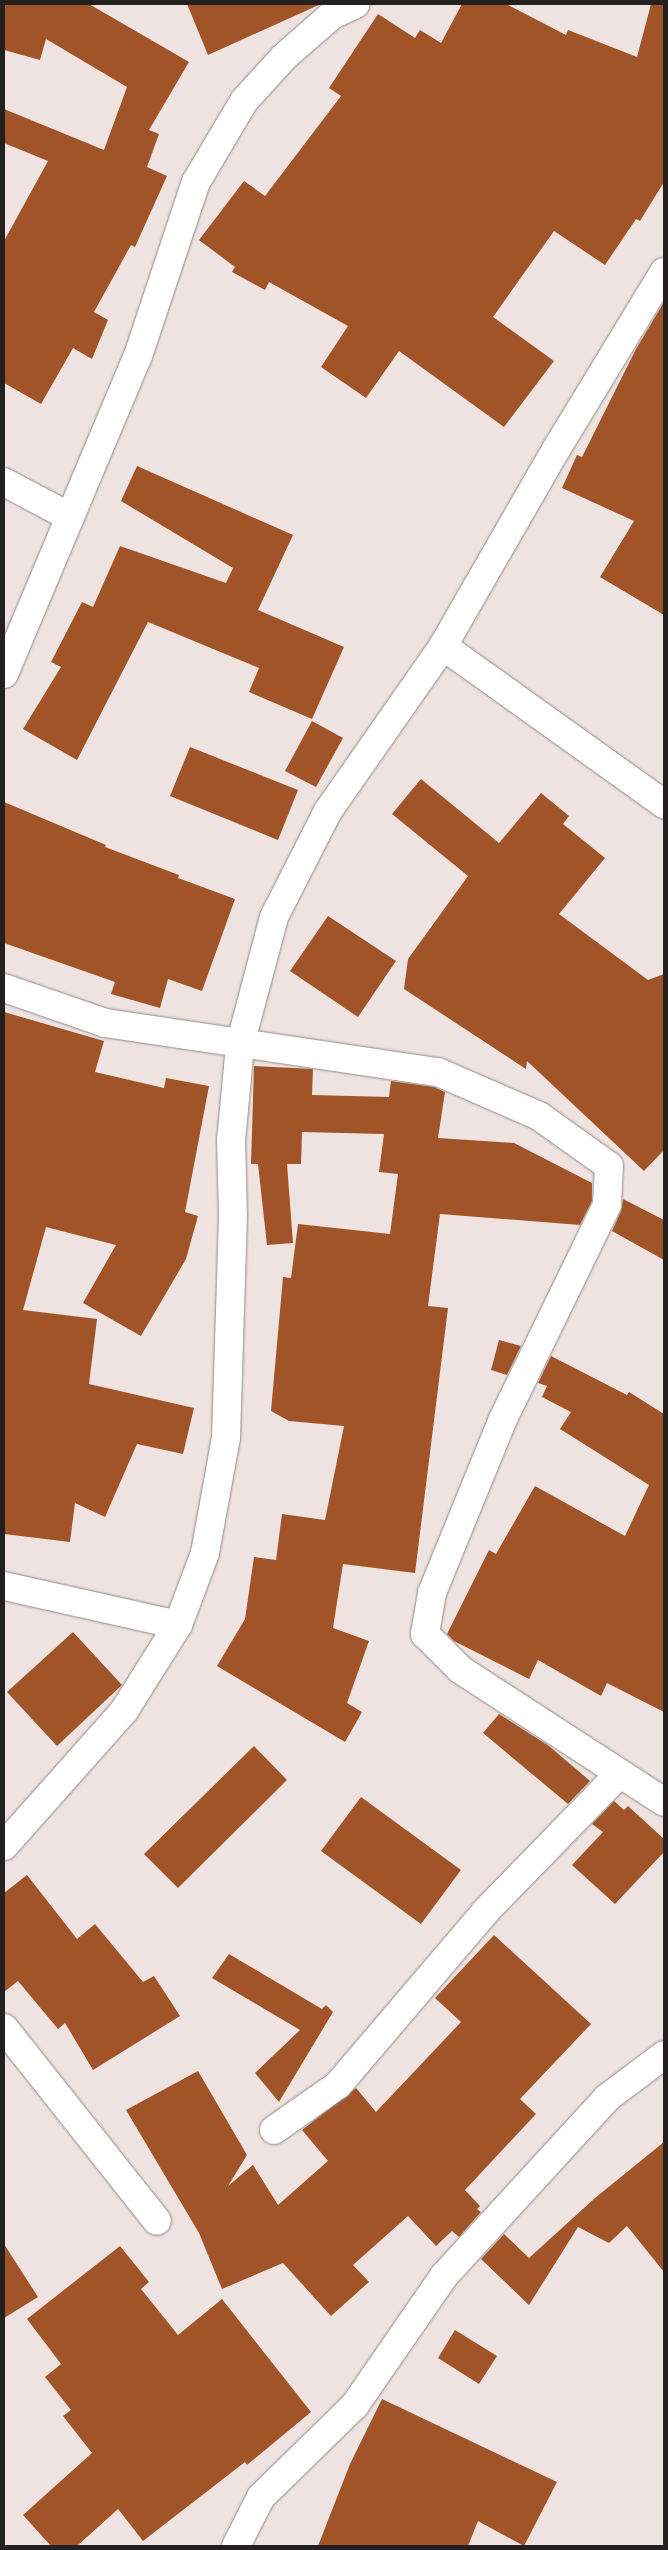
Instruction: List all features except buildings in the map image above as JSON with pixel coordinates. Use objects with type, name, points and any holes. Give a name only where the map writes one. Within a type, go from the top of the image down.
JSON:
[{"type":"street","points":[[4,674],[138,356],[196,182],[244,101],[284,57],[332,15],[356,4]]},
{"type":"street","points":[[4,1846],[124,1711],[178,1625],[205,1553],[226,1438],[233,1216],[231,1141],[240,1045],[274,917],[328,811],[443,646],[557,448],[663,278]]},
{"type":"street","points":[[4,482],[70,517]]},
{"type":"street","points":[[443,646],[664,804]]},
{"type":"street","points":[[4,988],[105,1023],[240,1045],[438,1072],[539,1116],[609,1166],[607,1205],[503,1418],[432,1593],[425,1634],[461,1670],[618,1775],[664,1802]]},
{"type":"street","points":[[4,1586],[178,1625]]},
{"type":"street","points":[[274,2130],[338,2085],[485,1912],[618,1775]]},
{"type":"street","points":[[4,2028],[157,2221]]},
{"type":"street","points":[[236,2546],[261,2497],[355,2405],[444,2276],[607,2098],[664,2055]]}]
